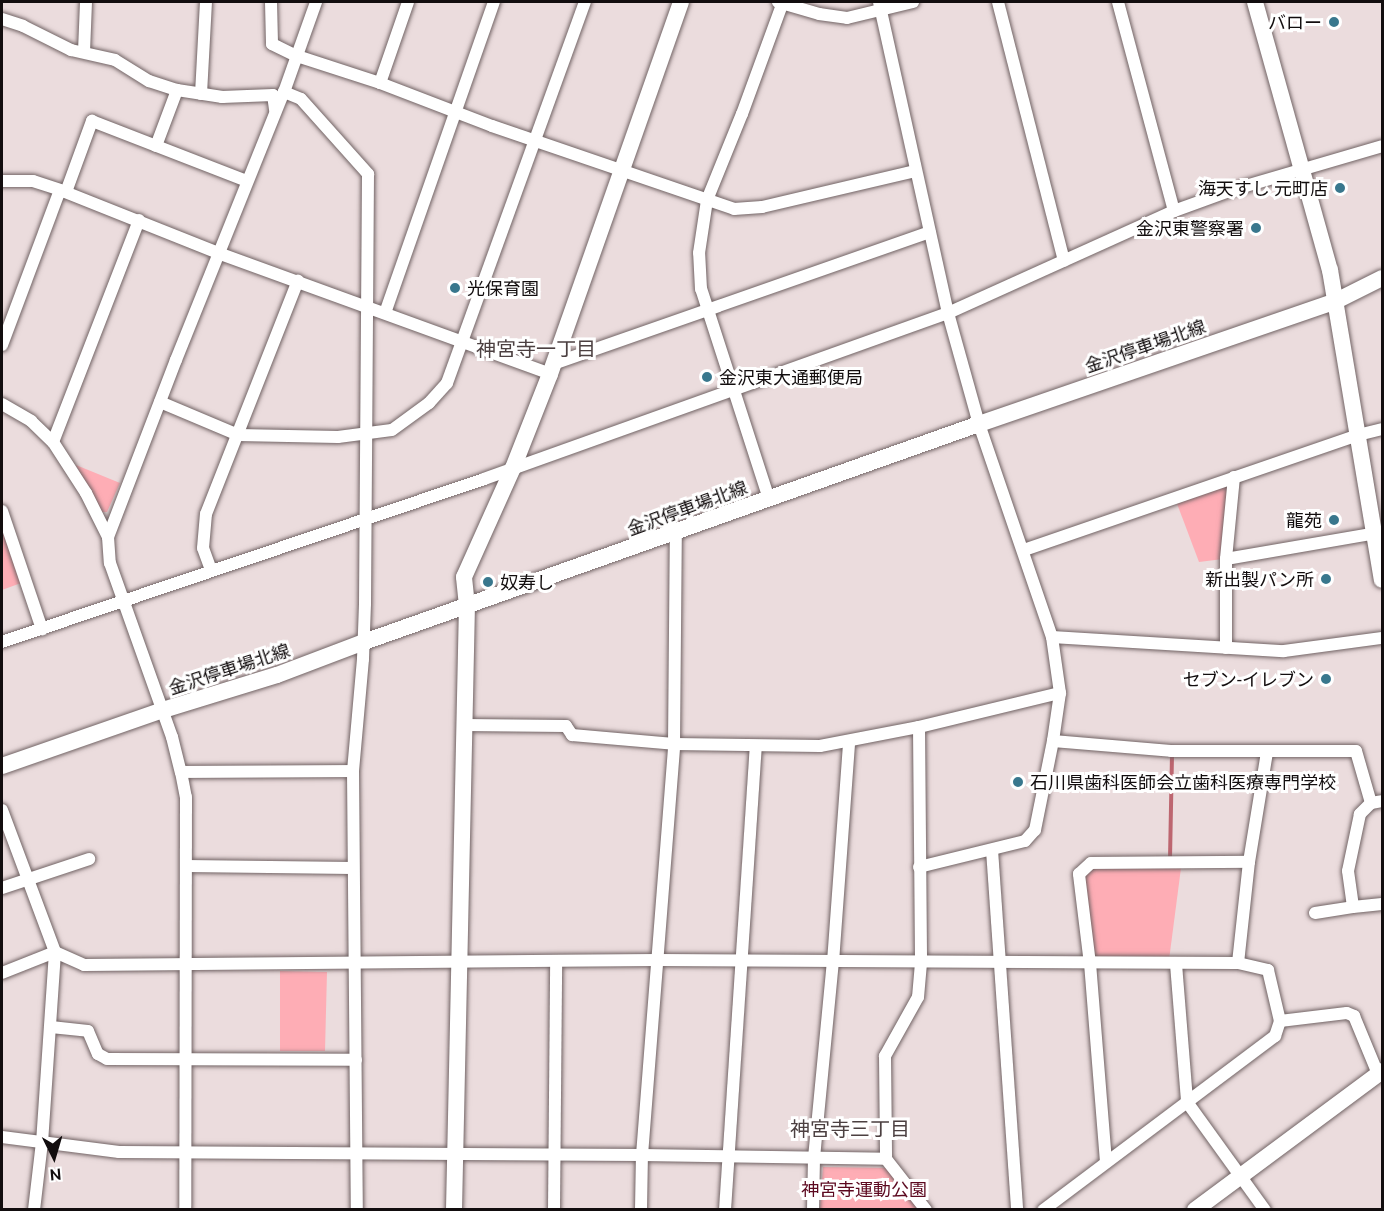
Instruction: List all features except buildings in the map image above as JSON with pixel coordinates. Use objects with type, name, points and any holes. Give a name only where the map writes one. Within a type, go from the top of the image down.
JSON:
[{"type":"street","points":[[84,52],[86,2]]},
{"type":"street","points":[[201,94],[206,2]]},
{"type":"street","points":[[271,2],[272,44],[297,56],[380,83],[622,172],[734,209],[762,207],[916,171]]},
{"type":"street","points":[[108,537],[218,253],[284,92],[315,2]]},
{"type":"street","points":[[380,83],[408,2]]},
{"type":"street","points":[[385,313],[494,2]]},
{"type":"street","points":[[160,402],[238,435],[368,435],[392,430],[429,403],[447,382],[585,2]]},
{"type":"street","points":[[454,1209],[467,606],[464,577],[513,468],[552,369],[681,2]]},
{"type":"street","points":[[769,499],[701,289],[699,254],[707,200],[781,2],[819,14],[847,18],[880,6],[913,2]]},
{"type":"street","points":[[998,2],[1064,261]]},
{"type":"street","points":[[1118,2],[1174,211]]},
{"type":"street","points":[[1255,2],[1336,301],[1358,435],[1379,532],[1383,580]]},
{"type":"street","points":[[880,6],[948,314],[979,424],[1024,550],[1052,638],[1060,693],[1035,830],[1025,841],[919,867]]},
{"type":"street","points":[[2,19],[23,26],[71,50],[116,60],[149,81],[177,90],[222,97],[273,95],[275,112]]},
{"type":"street","points":[[156,146],[177,90]]},
{"type":"street","points":[[284,92],[301,99],[368,174],[368,435],[364,517],[364,642],[352,771],[357,1209]]},
{"type":"street","points":[[2,345],[93,121],[247,181]]},
{"type":"street","points":[[2,642],[513,468],[948,314],[1174,211],[1232,190],[1383,146]]},
{"type":"street","points":[[2,182],[33,181],[63,191],[218,253],[461,341],[552,369],[708,310],[930,231]]},
{"type":"street","points":[[53,442],[139,220]]},
{"type":"street","name":"金沢停車場北線","points":[[2,766],[163,710],[277,675],[979,424],[1336,301],[1383,278]]},
{"type":"street","points":[[211,570],[203,548],[203,526],[298,281]]},
{"type":"street","points":[[2,404],[31,421],[53,442],[86,493],[108,537],[110,563],[163,710],[181,772],[186,797],[185,1209]]},
{"type":"street","points":[[1024,550],[1358,435],[1383,429]]},
{"type":"street","points":[[1226,648],[1226,559],[1234,477]]},
{"type":"street","points":[[2,511],[42,628]]},
{"type":"street","points":[[1226,559],[1379,532]]},
{"type":"street","points":[[641,1209],[642,1155],[674,744],[676,533]]},
{"type":"street","points":[[1052,638],[1284,651],[1383,638]]},
{"type":"street","points":[[464,725],[566,726],[572,735],[674,744],[819,746],[919,727],[1060,693]]},
{"type":"street","points":[[919,727],[921,963],[918,997],[885,1056],[886,1159],[926,1209]]},
{"type":"street","points":[[1053,741],[1171,751],[1356,751],[1377,802],[1360,814],[1348,871],[1353,907]]},
{"type":"street","points":[[813,1209],[814,1158],[833,962],[849,742]]},
{"type":"street","points":[[724,1209],[743,961],[756,746]]},
{"type":"street","points":[[1238,963],[1249,862],[1267,752]]},
{"type":"street","points":[[181,772],[352,771]]},
{"type":"street","points":[[2,810],[55,952],[42,1142],[34,1209]]},
{"type":"street","points":[[993,850],[1017,1209]]},
{"type":"street","points":[[2,888],[89,858]]},
{"type":"street","points":[[1106,1162],[1090,964],[1079,874],[1091,863],[1249,862]]},
{"type":"street","points":[[186,866],[353,868]]},
{"type":"street","points":[[1315,913],[1383,904]]},
{"type":"street","points":[[2,973],[55,952],[84,965],[657,960],[1000,964],[1238,963],[1268,970],[1280,1021],[1275,1036],[1043,1209]]},
{"type":"street","points":[[554,1209],[556,961]]},
{"type":"street","points":[[1176,964],[1187,1102],[1265,1209]]},
{"type":"street","points":[[1195,1209],[1380,1072],[1354,1016],[1347,1013],[1280,1021]]},
{"type":"street","points":[[51,1027],[88,1031],[98,1054],[107,1059],[356,1060]]},
{"type":"street","points":[[2,1137],[118,1152],[357,1152],[886,1159]]},
{"type":"green space","points":[[76,465],[120,483],[107,512],[99,512]]},
{"type":"green space","points":[[1230,482],[1223,559],[1199,562],[1176,501]]},
{"type":"green space","points":[[2,524],[21,583],[2,590]]},
{"type":"green space","points":[[1093,867],[1181,868],[1169,960],[1105,961],[1091,954],[1085,876]]},
{"type":"green space","points":[[280,971],[327,972],[325,1051],[280,1051]]},
{"type":"green space","name":"神宮寺運動公園","points":[[823,1167],[891,1168],[921,1210],[820,1210]]},
{"type":"waterway","points":[[1170,859],[1172,755]]},
{"type":"place","name":"バロー","points":[[1334,22]]},
{"type":"place","name":"海天すし 元町店","points":[[1340,188]]},
{"type":"place","name":"金沢東警察署","points":[[1256,228]]},
{"type":"place","name":"光保育園","points":[[455,288]]},
{"type":"place","name":"金沢東大通郵便局","points":[[707,377]]},
{"type":"place","name":"龍苑","points":[[1334,520]]},
{"type":"place","name":"新出製パン所","points":[[1326,579]]},
{"type":"place","name":"奴寿し","points":[[488,582]]},
{"type":"place","name":"セブン-イレブン","points":[[1326,679]]},
{"type":"place","name":"石川県歯科医師会立歯科医療専門学校","points":[[1018,782]]},
{"type":"district","name":"神宮寺一丁目","points":[[536,348]]},
{"type":"district","name":"神宮寺三丁目","points":[[850,1128]]}]
